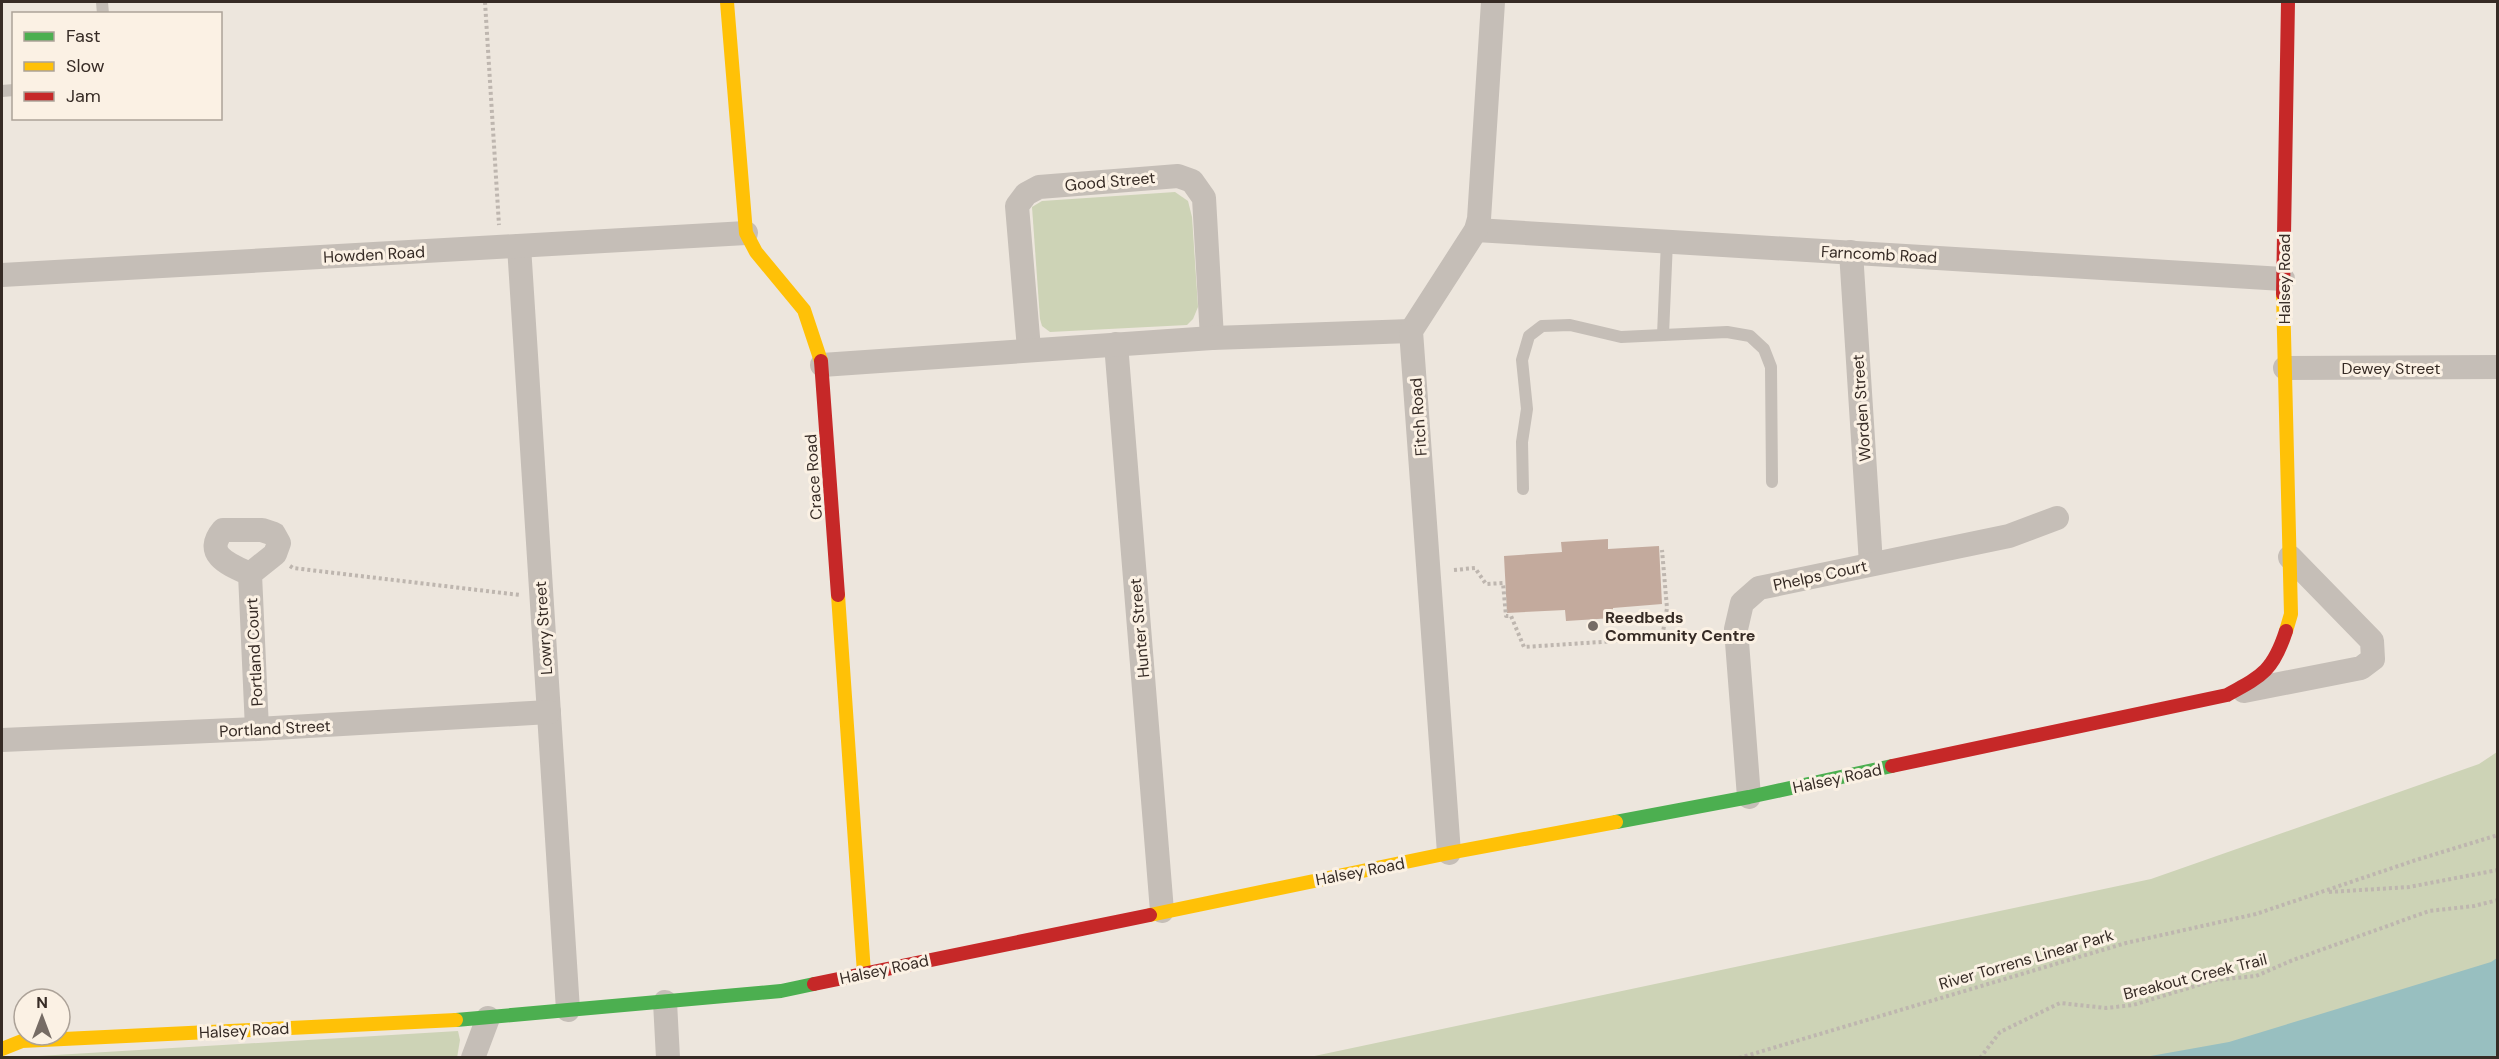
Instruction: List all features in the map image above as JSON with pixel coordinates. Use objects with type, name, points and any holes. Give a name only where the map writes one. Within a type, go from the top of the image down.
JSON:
[{"type":"street","name":"Crace Road","points":[[727,2],[746,233],[756,252],[804,310],[822,365],[864,974]]},
{"type":"street","points":[[822,365],[1212,338],[1411,331],[1476,230],[1481,209],[1493,2]]},
{"type":"street","name":"Halsey Road","points":[[2227,695],[2263,675],[2279,653],[2291,614],[2283,279],[2288,2]]},
{"type":"street","name":"Good Street","points":[[1029,349],[1017,206],[1021,198],[1039,187],[1178,176],[1192,181],[1204,198],[1212,338]]},
{"type":"street","name":"Farncomb Road","points":[[1476,230],[2283,279]]},
{"type":"street","name":"Howden Road","points":[[2,275],[746,233]]},
{"type":"street","name":"Lowry Street","points":[[510,246],[541,598],[568,1010]]},
{"type":"street","name":"Worden Street","points":[[1851,252],[1870,564]]},
{"type":"street","name":"Fitch Road","points":[[1411,331],[1449,853]]},
{"type":"street","name":"Hunter Street","points":[[1116,344],[1162,911]]},
{"type":"street","name":"Dewey Street","points":[[2285,368],[2498,367]]},
{"type":"street","name":"Phelps Court","points":[[1749,797],[1736,629],[1742,603],[1759,588],[2009,536],[2057,518]]},
{"type":"street","name":"Portland Court","points":[[223,530],[262,530],[274,534],[279,543],[276,554],[250,574],[225,562],[216,551],[216,539],[223,530]]},
{"type":"street","name":"Halsey Road","points":[[2,1049],[22,1041],[488,1018],[781,991],[1449,853],[1749,797],[2361,668],[2373,659],[2372,641],[2290,557]]},
{"type":"street","name":"Portland Court","points":[[250,574],[257,729]]},
{"type":"street","name":"Portland Street","points":[[2,740],[257,729],[549,712]]},
{"type":"street","points":[[665,1002],[668,1058]]},
{"type":"street","points":[[473,1058],[488,1018]]},
{"type":"lane","points":[[1663,335],[1667,241]]},
{"type":"lane","points":[[1523,489],[1522,442],[1527,409],[1522,360],[1529,336],[1542,326],[1570,325],[1621,337],[1727,332],[1749,336],[1764,349],[1771,367],[1772,482]]},
{"type":"path","points":[[485,2],[510,246]]},
{"type":"path","points":[[1454,570],[1475,568],[1486,584],[1503,583],[1506,616],[1510,616],[1524,647],[1662,638],[1667,608],[1662,550]]},
{"type":"path","points":[[276,554],[293,568],[541,598]]},
{"type":"path","name":"River Torrens Linear Park","points":[[1739,1058],[2126,943],[2256,914],[2498,835]]},
{"type":"path","name":"River Torrens Linear Park","points":[[2323,892],[2409,887],[2498,870]]},
{"type":"path","name":"Breakout Creek Trail","points":[[1980,1058],[2000,1032],[2060,1002],[2106,1008],[2133,1005],[2215,980],[2256,976],[2329,946],[2429,911],[2474,906],[2498,900]]},
{"type":"green space","points":[[1175,192],[1188,201],[1192,217],[1198,307],[1193,319],[1187,325],[1050,332],[1042,326],[1032,207],[1042,201]]},
{"type":"green space","points":[[2497,752],[2497,1057],[1305,1058],[2151,879],[2479,764]]},
{"type":"green space","points":[[458,1031],[460,1040],[457,1058],[5,1058]]},
{"type":"water","points":[[2497,958],[2497,1055],[2492,1057],[2145,1057],[2229,1042],[2491,962]]},
{"type":"building","points":[[1608,539],[1608,549],[1659,546],[1662,604],[1613,608],[1613,618],[1566,621],[1565,610],[1507,613],[1504,556],[1562,552],[1561,542]]},
{"type":"traffic: fast","points":[[1616,822],[1749,797],[1892,766]]},
{"type":"traffic: fast","points":[[456,1020],[781,991],[814,984]]},
{"type":"traffic: slow","points":[[727,2],[746,233],[756,252],[804,310],[821,361]]},
{"type":"traffic: slow","points":[[2283,294],[2291,614],[2286,631]]},
{"type":"traffic: slow","points":[[838,595],[864,973]]},
{"type":"traffic: slow","points":[[1150,915],[1449,853],[1616,822]]},
{"type":"traffic: slow","points":[[2,1049],[22,1041],[456,1020]]},
{"type":"traffic: jam","points":[[2283,294],[2288,2]]},
{"type":"traffic: jam","points":[[821,361],[838,595]]},
{"type":"traffic: jam","points":[[1892,766],[2227,695],[2265,671],[2276,655],[2286,631]]},
{"type":"traffic: jam","points":[[814,984],[1150,915]]},
{"type":"place","name":"Reedbeds Community Centre","points":[[1593,626]]}]
